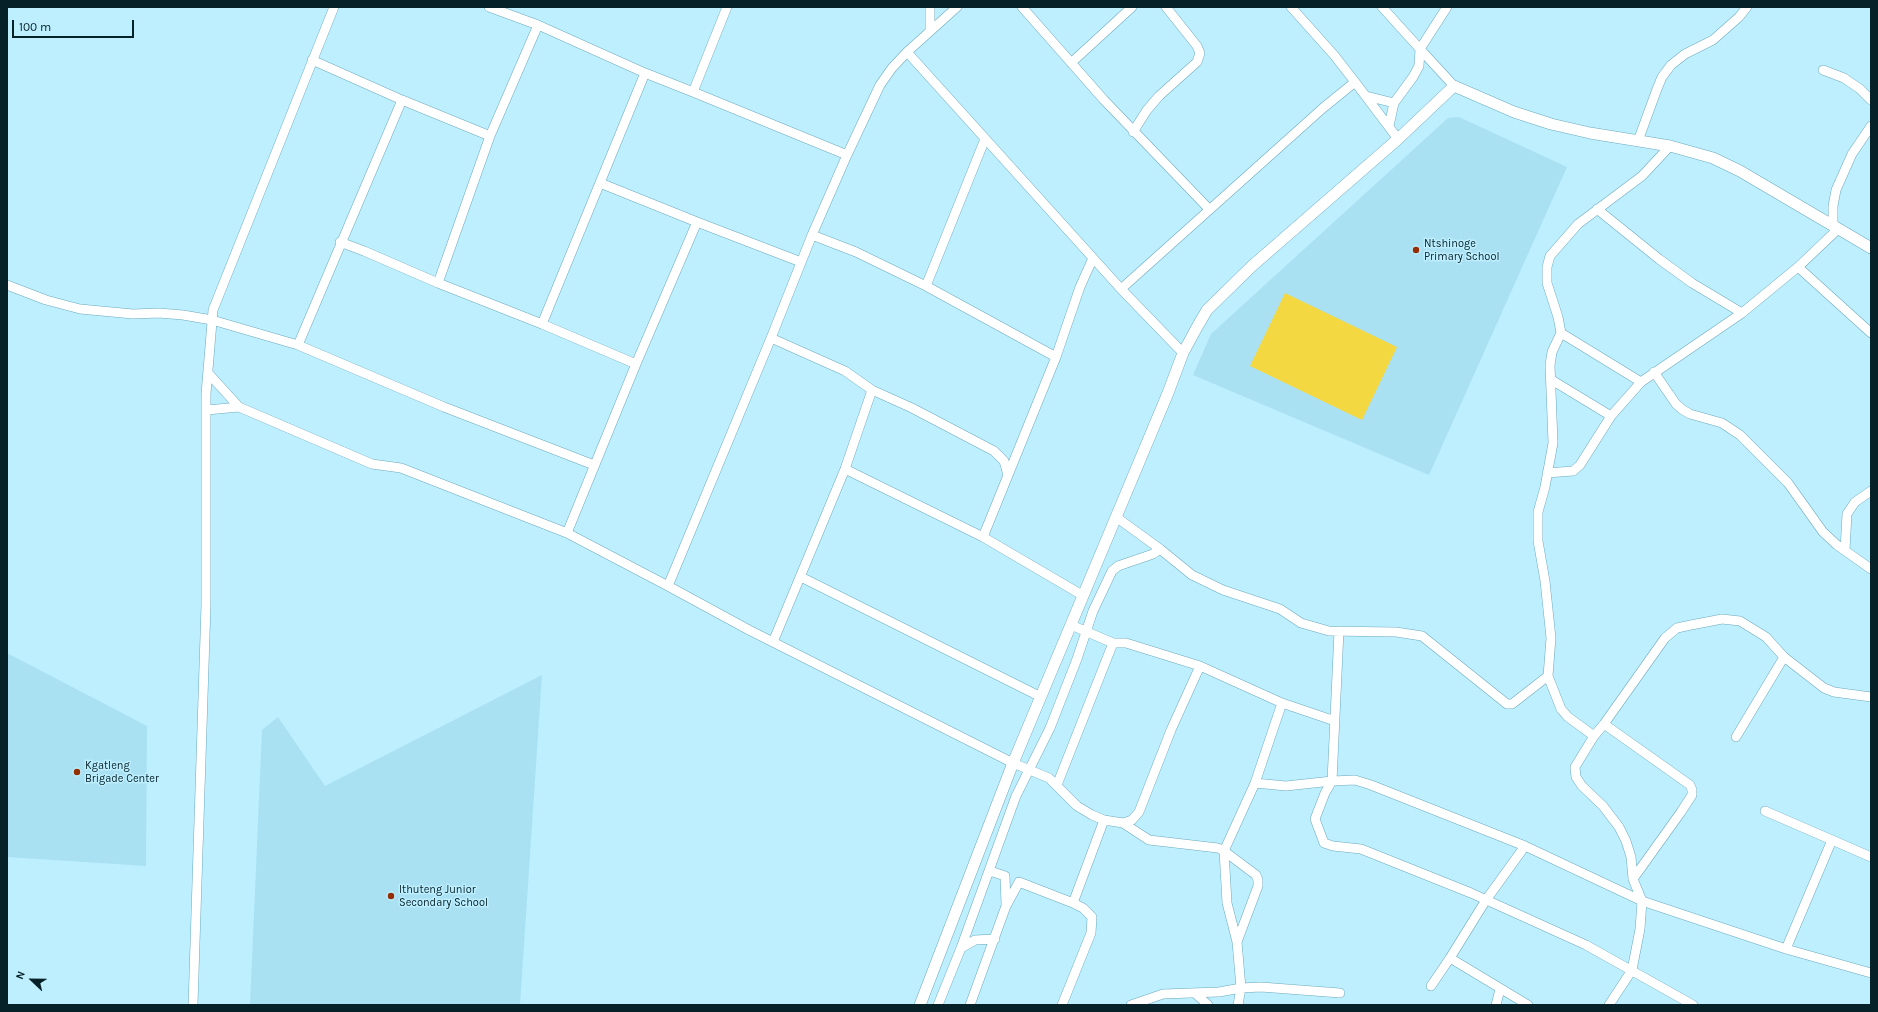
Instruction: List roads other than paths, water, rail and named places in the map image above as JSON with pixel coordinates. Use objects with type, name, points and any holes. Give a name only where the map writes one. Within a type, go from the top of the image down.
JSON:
[{"type":"street","points":[[193,1005],[206,604],[206,394],[209,374],[212,320],[217,301],[334,7]]},
{"type":"street","points":[[489,7],[538,25],[645,73],[847,155]]},
{"type":"street","points":[[693,92],[727,7]]},
{"type":"street","points":[[930,7],[930,30]]},
{"type":"street","points":[[668,586],[812,235],[880,85],[892,68],[907,52],[957,7]]},
{"type":"street","points":[[1022,7],[1133,132],[1209,209]]},
{"type":"street","points":[[1071,63],[1132,7]]},
{"type":"street","points":[[1133,132],[1147,110],[1159,96],[1197,62],[1200,53],[1197,46],[1166,7]]},
{"type":"street","points":[[1291,7],[1334,55],[1398,139]]},
{"type":"street","points":[[1382,7],[1454,86],[1514,112],[1551,124],[1670,146],[1725,163],[1871,248]]},
{"type":"street","points":[[1389,126],[1394,103],[1419,66],[1420,49],[1447,7]]},
{"type":"street","points":[[1638,141],[1660,83],[1671,65],[1686,54],[1713,40],[1735,21],[1747,7]]},
{"type":"street","points":[[438,283],[490,136],[538,25]]},
{"type":"street","points":[[907,52],[1121,289],[1183,353]]},
{"type":"street","points":[[312,60],[402,100],[490,136]]},
{"type":"street","points":[[1823,70],[1844,78],[1860,89],[1871,100]]},
{"type":"street","points":[[542,324],[645,73]]},
{"type":"street","points":[[1121,289],[1323,108],[1355,82]]},
{"type":"street","points":[[920,1005],[1013,763],[1071,625],[1082,595],[1168,393],[1183,353],[1207,310],[1252,266],[1398,139],[1454,86]]},
{"type":"street","points":[[1366,96],[1394,103]]},
{"type":"street","points":[[298,345],[340,242],[402,100]]},
{"type":"street","points":[[1548,473],[1573,471],[1580,465],[1611,416],[1641,382],[1742,313],[1798,266],[1835,227],[1833,206],[1836,190],[1852,154],[1871,126]]},
{"type":"street","points":[[926,286],[985,140]]},
{"type":"street","points":[[1594,736],[1568,718],[1561,709],[1548,676],[1551,638],[1538,541],[1538,512],[1548,473],[1553,443],[1550,379],[1552,352],[1561,332],[1558,317],[1547,283],[1548,267],[1550,256],[1578,224],[1642,176],[1670,146]]},
{"type":"street","points":[[600,183],[696,222],[802,262]]},
{"type":"street","points":[[1597,209],[1659,259],[1692,283],[1742,313]]},
{"type":"street","points":[[567,533],[696,222]]},
{"type":"street","points":[[812,235],[856,252],[926,286],[1056,357]]},
{"type":"street","points":[[340,242],[364,250],[438,283],[542,324],[636,364]]},
{"type":"street","points":[[983,537],[1056,357],[1080,287],[1093,258]]},
{"type":"street","points":[[1798,266],[1871,333]]},
{"type":"street","points":[[7,285],[46,300],[80,309],[133,314],[159,313],[212,320],[298,345],[451,409],[594,466]]},
{"type":"street","points":[[1561,332],[1641,382]]},
{"type":"street","points":[[771,338],[845,371],[872,390],[912,408],[994,451],[1004,461],[1008,475]]},
{"type":"street","points":[[1654,372],[1676,404],[1683,410],[1690,414],[1722,423],[1740,435],[1788,483],[1822,532],[1871,568]]},
{"type":"street","points":[[209,374],[239,407],[372,464],[402,468],[567,533],[773,642],[1013,763],[1049,778],[1077,806],[1104,820],[1123,823],[1149,840],[1218,848],[1224,851],[1256,875],[1258,880],[1258,886],[1237,942]]},
{"type":"street","points":[[1550,379],[1611,416]]},
{"type":"street","points":[[773,642],[845,469],[872,390]]},
{"type":"street","points":[[207,410],[239,407]]},
{"type":"street","points":[[845,469],[983,537],[1082,595]]},
{"type":"street","points":[[1845,550],[1847,514],[1855,502],[1871,491]]},
{"type":"street","points":[[1116,517],[1160,549],[1192,575],[1223,590],[1280,609],[1302,623],[1315,628],[1339,631],[1396,632],[1422,636],[1507,704],[1512,704],[1548,676]]},
{"type":"street","points":[[938,1005],[990,871],[1016,796],[1031,770],[1050,728],[1093,611],[1112,571],[1118,566],[1153,554],[1160,549]]},
{"type":"street","points":[[801,577],[1041,697]]},
{"type":"street","points":[[1609,1005],[1632,970],[1640,929],[1642,901],[1633,879],[1628,847],[1620,827],[1603,806],[1582,786],[1576,777],[1575,767],[1594,736],[1665,638],[1677,628],[1722,619],[1740,621],[1766,636],[1784,657],[1824,688],[1834,692],[1871,697]]},
{"type":"street","points":[[1071,625],[1113,643],[1132,645],[1200,666],[1282,703],[1335,721]]},
{"type":"street","points":[[1339,631],[1332,781],[1325,793],[1315,819],[1324,843],[1333,846],[1361,849],[1486,900],[1586,944],[1693,1005]]},
{"type":"street","points":[[1057,785],[1113,643]]},
{"type":"street","points":[[1736,736],[1784,657]]},
{"type":"street","points":[[1123,823],[1132,820],[1139,812],[1166,743],[1200,666]]},
{"type":"street","points":[[1238,1005],[1241,988],[1237,942],[1227,903],[1224,851],[1254,783],[1282,703]]},
{"type":"street","points":[[1604,724],[1690,785],[1692,790],[1692,794],[1681,812],[1633,879]]},
{"type":"street","points":[[1254,783],[1286,786],[1355,780],[1371,784],[1525,846],[1642,901],[1786,949],[1871,973]]},
{"type":"street","points":[[1765,811],[1871,857]]},
{"type":"street","points":[[1073,903],[1104,820]]},
{"type":"street","points":[[1786,949],[1832,840]]},
{"type":"street","points":[[1431,986],[1486,900],[1525,846]]},
{"type":"street","points":[[990,871],[1073,903],[1083,908],[1092,917],[1091,933],[1062,1005]]},
{"type":"street","points":[[1005,876],[1006,906]]},
{"type":"street","points":[[970,1005],[1006,906],[1018,882]]},
{"type":"street","points":[[961,948],[975,940],[995,938]]},
{"type":"street","points":[[1450,958],[1528,1005]]},
{"type":"street","points":[[1131,1005],[1163,994],[1196,994],[1241,988],[1261,987],[1340,993]]},
{"type":"street","points":[[1496,1005],[1500,989]]},
{"type":"street","points":[[1196,994],[1208,1005]]},
{"type":"place","name":"Ntshinoge Primary School","points":[[1416,250]]},
{"type":"place","name":"Kgatleng Brigade Center","points":[[77,772]]},
{"type":"place","name":"Ithuteng Junior Secondary School","points":[[391,896]]}]
